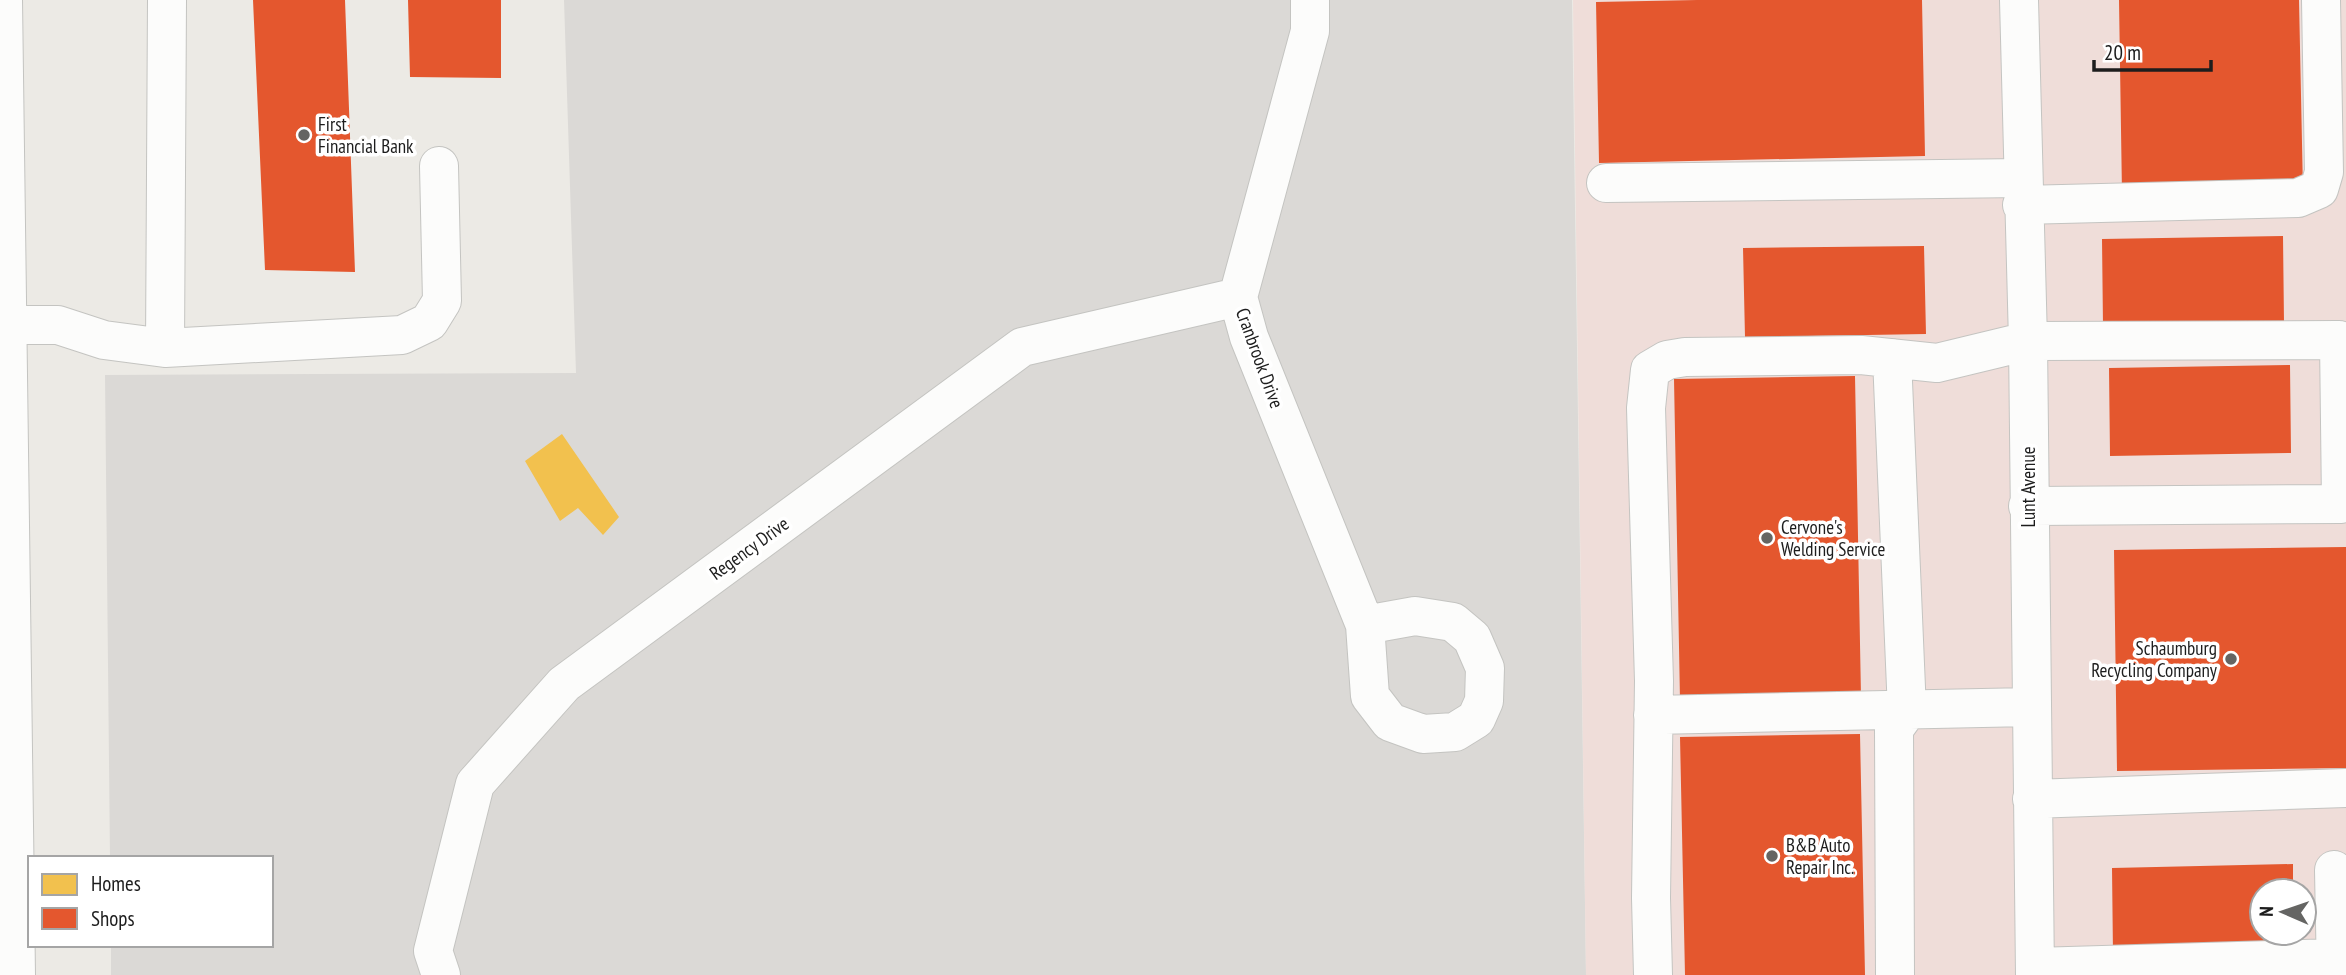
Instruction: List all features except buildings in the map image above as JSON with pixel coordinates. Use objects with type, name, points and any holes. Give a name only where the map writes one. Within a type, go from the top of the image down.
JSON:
[{"type":"street","points":[[3,0],[16,975]]},
{"type":"street","points":[[165,348],[167,0]]},
{"type":"street","name":"Cranbrook Drive","points":[[1310,0],[1310,31],[1238,297],[1250,337],[1365,625]]},
{"type":"street","name":"Lunt Avenue","points":[[2020,0],[2022,192],[2028,341],[2035,971]]},
{"type":"street","points":[[1606,183],[2298,198],[2319,189],[2324,172],[2321,0]]},
{"type":"street","points":[[7,325],[58,325],[104,340],[165,348],[402,335],[429,322],[442,301],[439,166]]},
{"type":"street","name":"Regency Drive","points":[[441,975],[433,951],[475,784],[564,684],[1022,346],[1238,297]]},
{"type":"street","points":[[1653,975],[1653,715],[1646,408],[1650,370],[1667,360],[1685,357],[1861,355],[1937,363],[2028,341],[2339,340],[2343,468],[2341,504],[2028,506]]},
{"type":"street","points":[[1892,358],[1908,711],[1894,729],[1895,975]]},
{"type":"street","points":[[1653,715],[2030,707]]},
{"type":"street","points":[[2032,799],[2346,788]]},
{"type":"street","points":[[2035,971],[2336,966],[2334,870]]},
{"type":"shaded area","points":[[564,0],[1572,0],[1586,975],[111,975],[111,947],[273,947],[273,856],[110,856],[105,375],[576,373]]},
{"type":"shaded area","points":[[1573,0],[2346,0],[2346,975],[1586,975]]},
{"type":"place","name":"First Financial Bank","points":[[304,135]]},
{"type":"place","name":"Cervone's Welding Service","points":[[1767,538]]},
{"type":"place","name":"Schaumburg Recycling Company","points":[[2231,659]]},
{"type":"place","name":"B&B Auto Repair Inc.","points":[[1772,856]]}]
